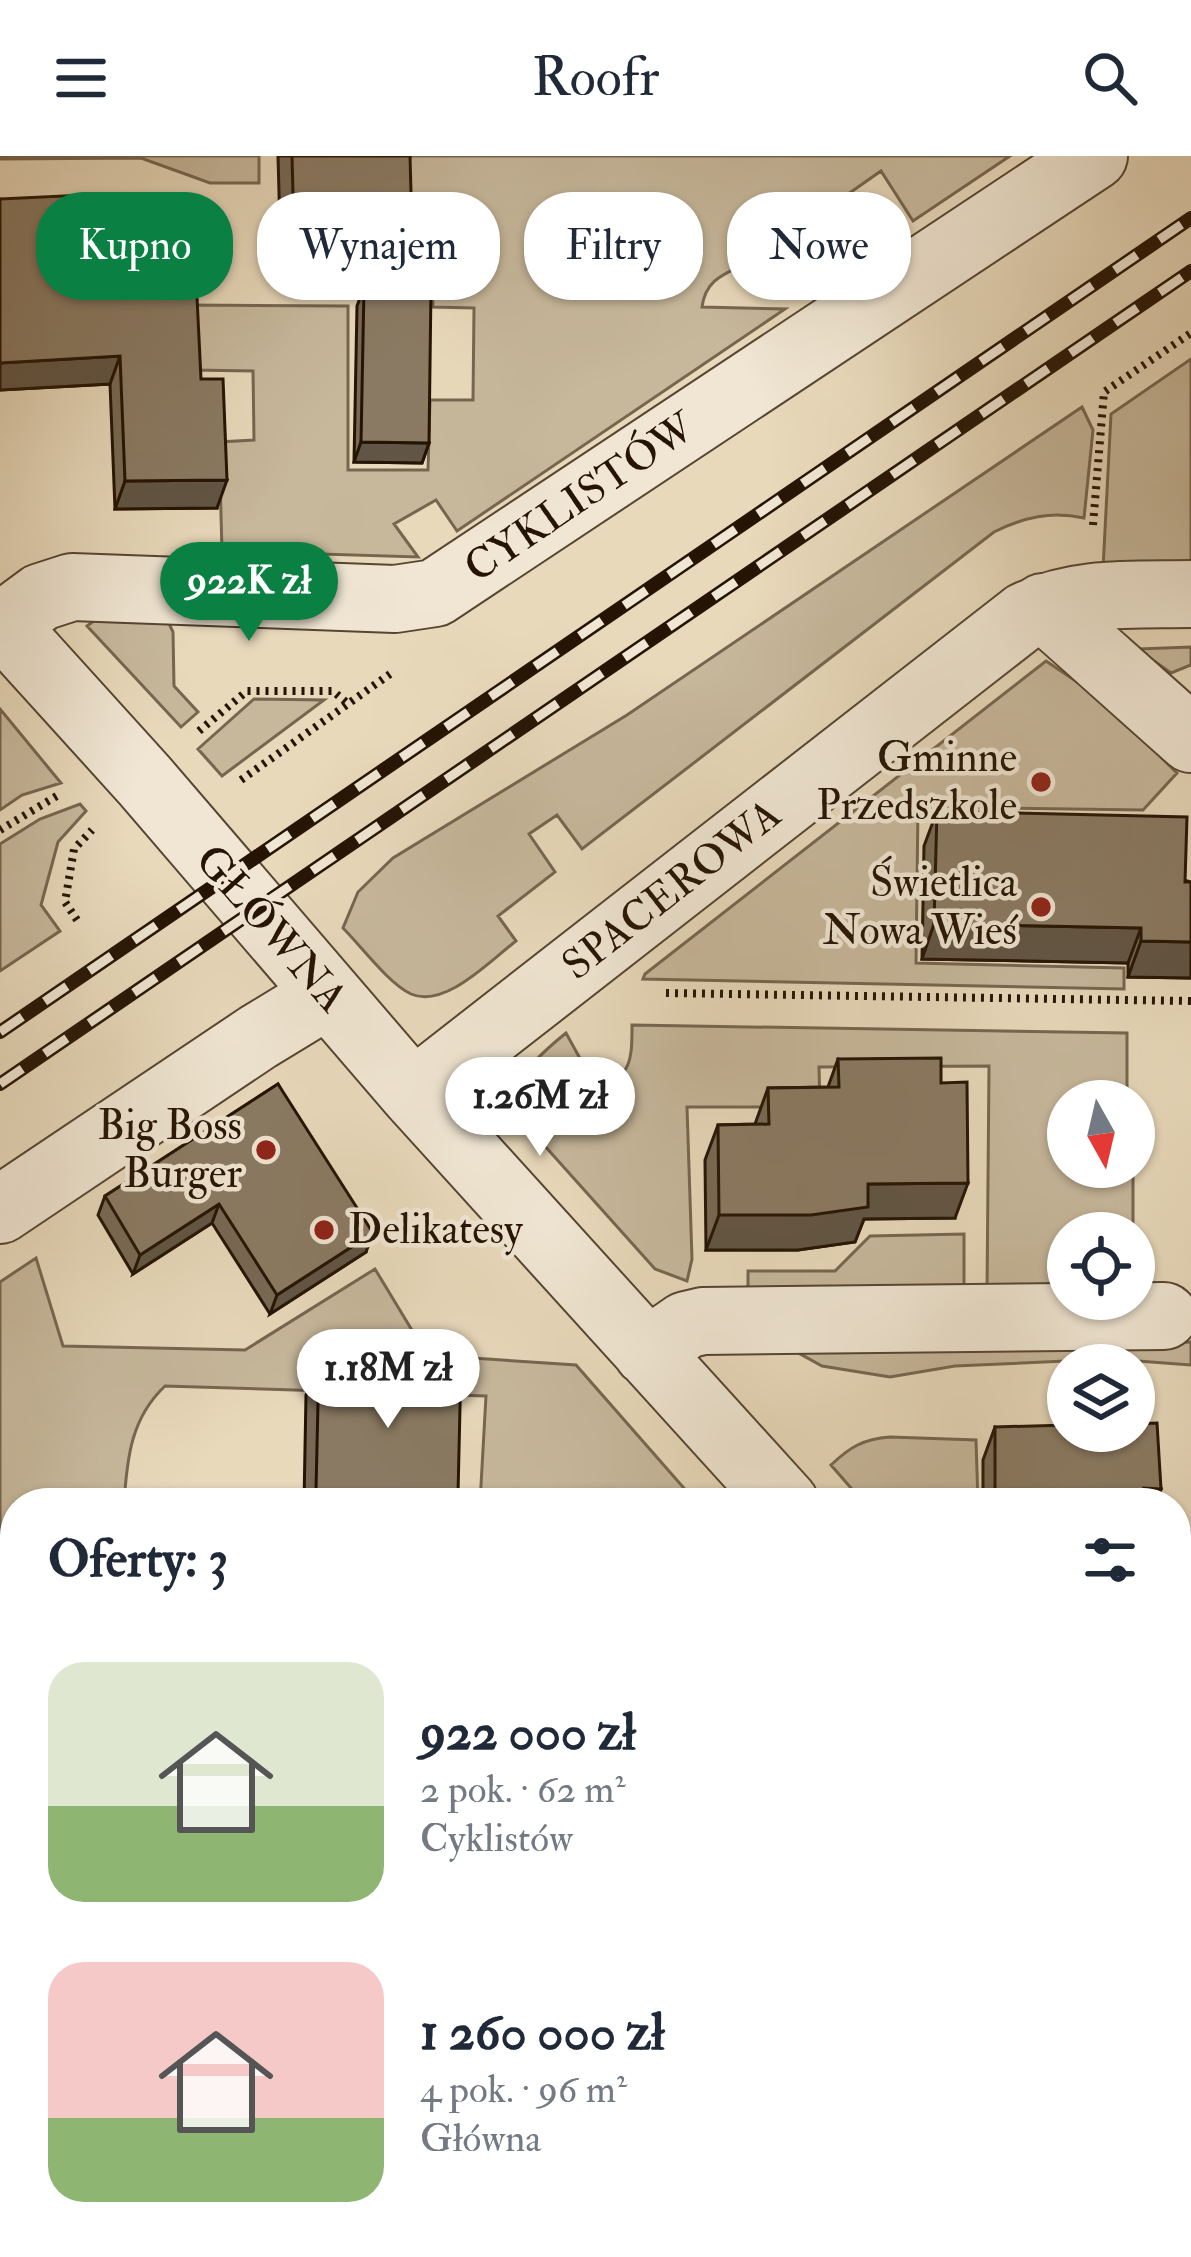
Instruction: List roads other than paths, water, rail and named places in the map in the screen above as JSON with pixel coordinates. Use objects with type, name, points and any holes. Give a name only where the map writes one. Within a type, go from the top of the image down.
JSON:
[{"type":"street","name":"CYKLISTÓW","points":[[2,623],[41,597],[72,587],[395,599],[435,593],[1094,156]]},
{"type":"street","points":[[1068,602],[1191,594]]},
{"type":"street","points":[[1068,602],[1191,740]]},
{"type":"street","name":"SPACEROWA","points":[[413,1093],[1008,628],[1068,602]]},
{"type":"street","name":"GŁÓWNA","points":[[2,623],[413,1093],[771,1488]]},
{"type":"street","points":[[0,1210],[327,995]]},
{"type":"street","points":[[647,1352],[686,1325],[703,1322],[1164,1316]]},
{"type":"railway","points":[[0,1032],[1191,218]]},
{"type":"railway","points":[[0,1084],[1191,271]]},
{"type":"place","name":"Gminne Przedszkole","points":[[1041,782]]},
{"type":"place","name":"Świetlica Nowa Wieś","points":[[1041,907]]},
{"type":"place","name":"Big Boss Burger","points":[[266,1150]]},
{"type":"place","name":"Delikatesy","points":[[324,1230]]}]
